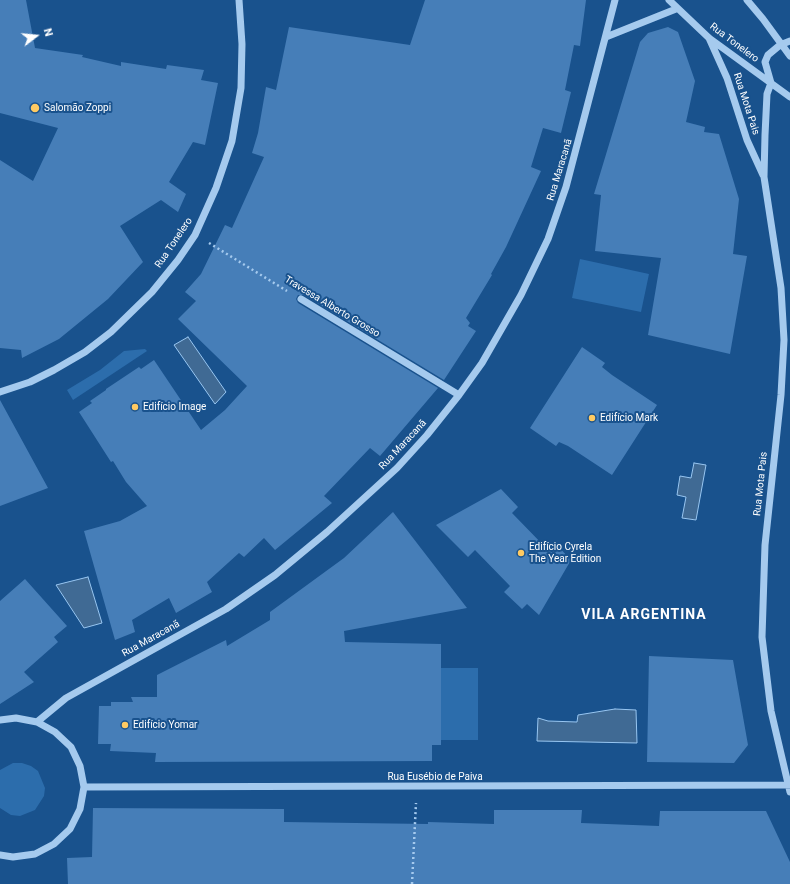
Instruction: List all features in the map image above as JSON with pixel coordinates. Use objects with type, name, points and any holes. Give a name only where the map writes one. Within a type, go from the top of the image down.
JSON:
[{"type":"street","name":"Rua Tonelero","points":[[0,392],[30,382],[54,370],[85,352],[111,332],[152,292],[178,260],[195,235],[216,188],[232,141],[241,88],[242,44],[239,0]]},
{"type":"street","name":"Rua Maracanã","points":[[37,722],[66,698],[226,609],[275,575],[327,532],[397,468],[427,435],[482,363],[510,316],[548,239],[566,187],[615,0]]},
{"type":"street","name":"Rua Tonelero","points":[[669,0],[709,38],[790,97]]},
{"type":"street","points":[[746,0],[763,19],[780,45],[790,56]]},
{"type":"street","points":[[606,37],[676,8]]},
{"type":"street","name":"Rua Mota Pais","points":[[709,38],[727,78],[747,140],[764,177]]},
{"type":"street","points":[[780,45],[790,40]]},
{"type":"street","name":"Rua Mota Pais","points":[[780,45],[768,54],[766,62],[770,82],[767,94],[764,135],[764,177],[781,288],[784,340],[781,395],[765,545],[762,637],[771,711],[789,787]]},
{"type":"street","name":"Travessa Alberto Grosso","points":[[301,299],[459,395]]},
{"type":"street","points":[[0,720],[16,718],[37,722],[55,732],[71,747],[80,766],[84,787],[80,809],[70,829],[54,844],[35,854],[13,857],[0,855]]},
{"type":"street","name":"Rua Eusébio de Paiva","points":[[84,787],[789,787]]},
{"type":"path","name":"Travessa Alberto Grosso","points":[[195,235],[301,299]]},
{"type":"path","points":[[412,884],[416,787]]},
{"type":"shaded area","points":[[580,259],[649,274],[641,312],[572,298]]},
{"type":"shaded area","points":[[188,337],[226,392],[215,404],[174,345]]},
{"type":"shaded area","points":[[145,349],[147,351],[73,400],[67,390],[100,370],[124,351]]},
{"type":"shaded area","points":[[694,463],[706,465],[696,520],[682,518],[686,497],[677,495],[680,476],[691,478]]},
{"type":"shaded area","points":[[88,577],[102,623],[84,628],[56,585]]},
{"type":"shaded area","points":[[441,668],[478,668],[478,740],[441,740]]},
{"type":"shaded area","points":[[615,709],[636,710],[637,743],[537,741],[538,718],[548,721],[577,722],[578,715]]},
{"type":"shaded area","points":[[13,763],[22,763],[31,766],[38,771],[45,788],[44,796],[35,810],[20,816],[11,815],[0,808],[0,770]]},
{"type":"building","points":[[0,0],[26,0],[35,48],[83,55],[82,57],[121,66],[121,62],[166,69],[167,65],[204,70],[201,80],[218,83],[205,145],[193,142],[169,182],[186,194],[178,212],[161,200],[120,226],[143,262],[108,299],[59,339],[22,358],[21,350],[0,348],[0,160],[33,181],[58,128],[0,113]]},
{"type":"building","points":[[425,0],[586,0],[580,46],[574,45],[565,90],[571,92],[561,133],[543,128],[531,167],[541,171],[506,247],[491,274],[492,275],[466,318],[470,323],[468,326],[476,331],[444,380],[304,295],[298,295],[296,299],[298,303],[438,388],[380,456],[370,448],[324,496],[332,503],[275,550],[264,538],[244,557],[239,553],[207,582],[212,592],[176,613],[169,598],[132,620],[135,632],[115,640],[84,531],[120,521],[147,506],[126,482],[113,461],[111,462],[79,412],[92,403],[90,401],[106,389],[139,367],[141,369],[154,360],[201,430],[225,410],[247,386],[178,319],[196,301],[185,292],[201,274],[225,225],[232,228],[264,157],[252,153],[258,133],[266,87],[276,90],[289,27],[410,45]]},
{"type":"building","points":[[668,27],[678,32],[695,81],[686,122],[705,127],[704,132],[719,134],[739,199],[733,254],[747,256],[730,354],[648,335],[661,258],[595,251],[601,195],[594,194],[640,42],[648,33]]},
{"type":"building","name":"Edifício Mark","points":[[582,347],[605,363],[602,367],[612,375],[657,405],[612,475],[568,446],[559,442],[556,446],[530,428]]},
{"type":"building","points":[[0,400],[48,488],[0,506]]},
{"type":"building","name":"Edifício Cyrela The Year Edition","points":[[501,489],[518,507],[512,513],[547,549],[554,542],[571,560],[539,615],[527,604],[522,609],[504,592],[510,586],[475,550],[468,557],[436,525]]},
{"type":"building","points":[[393,512],[467,608],[344,631],[345,642],[441,644],[441,745],[432,745],[432,761],[155,762],[156,753],[110,751],[111,744],[98,744],[99,706],[111,706],[111,702],[133,702],[131,697],[157,697],[157,675],[226,640],[227,646],[270,620],[270,612],[344,558]]},
{"type":"building","points":[[25,579],[67,626],[54,637],[58,642],[24,672],[34,682],[0,704],[0,601]]},
{"type":"building","points":[[649,656],[733,660],[748,745],[734,763],[647,762]]},
{"type":"building","points":[[93,808],[284,809],[284,822],[428,824],[428,822],[494,824],[494,810],[582,810],[581,823],[659,826],[660,811],[766,811],[790,862],[790,884],[68,884],[67,858],[92,857]]},
{"type":"place","name":"Salomão Zoppi","points":[[35,108]]},
{"type":"place","name":"Edifício Image","points":[[135,407]]},
{"type":"place","name":"Edifício Mark","points":[[592,418]]},
{"type":"place","name":"Edifício Cyrela The Year Edition","points":[[521,553]]},
{"type":"place","name":"Edifício Yomar","points":[[125,725]]},
{"type":"district","name":"VILA ARGENTINA","points":[[644,615]]}]
